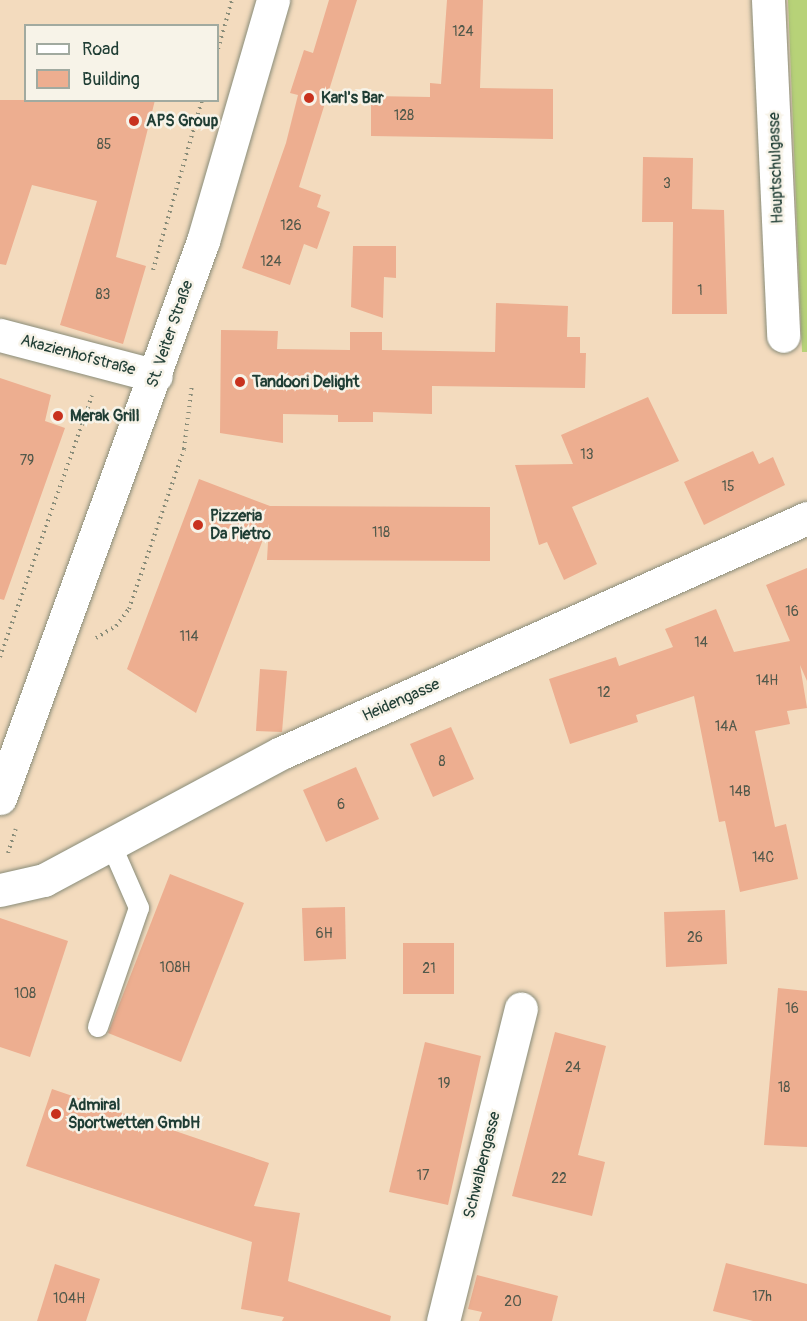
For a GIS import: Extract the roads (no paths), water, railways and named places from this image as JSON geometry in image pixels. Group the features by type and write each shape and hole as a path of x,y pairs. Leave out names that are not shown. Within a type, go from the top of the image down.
{"street":[{"name":"St. Veiter Straße","path":"0,798 156,376 203,241 273,0"},
{"name":"Hauptschulgasse","path":"768,0 783,336"},
{"name":"Akazienhofstraße","path":"0,335 156,376"},
{"name":"Heidengasse","path":"0,890 44,880 231,777 807,518"},
{"name":"Schwalbengasse","path":"443,1321 521,1009"}],"lane":[{"path":"98,1027 139,908 110,843"}],"place":[{"name":"Karl's Bar","path":"309,98"},
{"name":"APS Group","path":"134,121"},
{"name":"Tandoori Delight","path":"240,382"},
{"name":"Merak Grill","path":"58,416"},
{"name":"Pizzeria Da Pietro","path":"198,525"},
{"name":"Admiral Sportwetten GmbH","path":"56,1114"}]}
